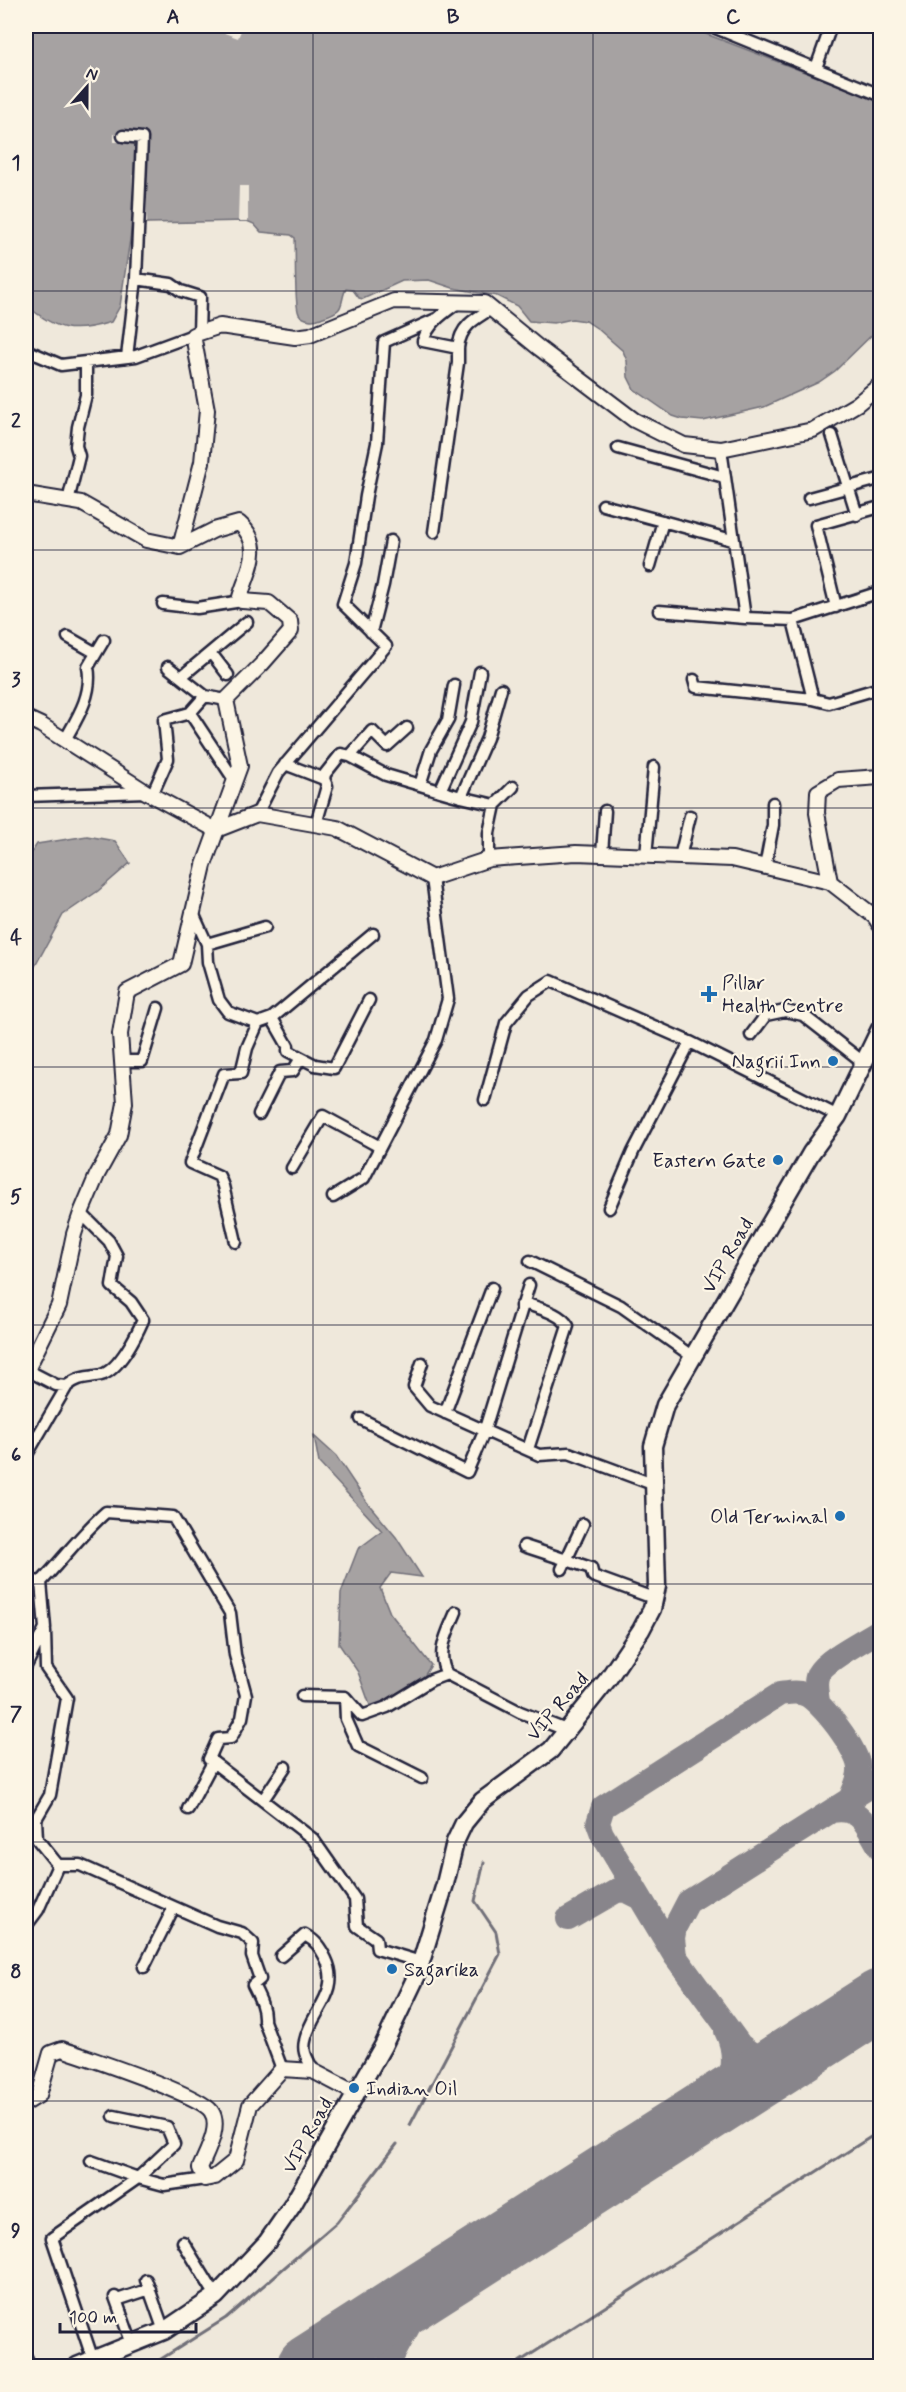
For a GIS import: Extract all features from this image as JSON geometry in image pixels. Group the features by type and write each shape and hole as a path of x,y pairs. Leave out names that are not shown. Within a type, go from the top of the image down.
{"highway":[{"name":"VIP Road","path":"76,2367 164,2331 216,2296 267,2242 292,2206 383,2046 421,1962 445,1884 455,1842 464,1823 482,1801 550,1750 608,1679 641,1630 656,1599 653,1446 664,1405 811,1153 838,1116 880,1029"}],"street":[{"path":"711,26 880,95"},
{"path":"816,68 831,26"},
{"path":"123,136 142,138 136,279 127,357"},
{"path":"136,279 171,284 181,291 200,297 196,334 207,410 202,462 180,547"},
{"path":"26,350 61,365 136,356 220,326 295,337 310,335 394,301 484,303 634,420 684,445 721,449 813,430 857,404 880,385"},
{"path":"458,348 423,341 427,329 436,319 459,302"},
{"path":"434,532 460,336 472,320 491,309"},
{"path":"257,814 278,773 386,646 343,604 356,563 377,443 384,342 436,319"},
{"path":"68,501 79,456 76,447 78,427 86,395 86,362"},
{"path":"832,435 857,514"},
{"path":"618,448 724,477"},
{"path":"721,449 732,540 745,618"},
{"path":"809,498 879,479"},
{"path":"26,494 81,503 146,540 180,547 214,530 239,523 248,531 255,548 240,597 242,601"},
{"path":"603,505 732,540"},
{"path":"836,607 816,525 880,507"},
{"path":"650,566 663,521"},
{"path":"371,632 391,541"},
{"path":"659,611 793,620 880,592"},
{"path":"163,604 197,608 242,601 269,603 291,621 291,631 226,700"},
{"path":"793,620 813,699"},
{"path":"181,677 247,622"},
{"path":"68,637 96,653"},
{"path":"65,740 85,704 90,677 88,667 104,640"},
{"path":"211,653 228,675"},
{"path":"168,667 205,696 226,700"},
{"path":"440,791 471,722 480,672"},
{"path":"694,680 696,687 813,699 829,703 880,688"},
{"path":"420,785 431,750 448,720 454,685"},
{"path":"461,797 487,738 501,689"},
{"path":"149,793 168,759 164,720 190,713 205,696"},
{"path":"67,1386 56,1384 26,1371 59,1305 74,1234 81,1213 97,1175 119,1136 125,1103 120,1034 127,992 181,964 204,865 240,766 226,700"},
{"path":"190,713 235,781"},
{"path":"26,718 149,793 216,830"},
{"path":"350,756 372,731 387,746 406,728"},
{"path":"316,824 327,786 324,779 325,774 341,754 350,756 386,775 495,805"},
{"path":"285,764 324,779"},
{"path":"646,856 654,767"},
{"path":"830,882 817,813 818,792 838,780 880,777"},
{"path":"489,859 489,833 495,805 513,787"},
{"path":"26,796 149,793"},
{"path":"765,867 773,825 773,803"},
{"path":"602,854 604,811"},
{"path":"216,830 257,814 337,828 432,878 489,859 576,853 732,859 830,882 875,917 880,925"},
{"path":"680,857 690,816"},
{"path":"333,1197 364,1178 436,1040 448,999 432,878"},
{"path":"193,913 207,944 208,962 219,1000 228,1012 258,1023 272,1018 373,934"},
{"path":"207,944 265,927"},
{"path":"485,1100 506,1023 530,995 551,981 690,1042 838,1116"},
{"path":"272,1018 288,1046 288,1052 315,1065 334,1068 369,1000"},
{"path":"122,1061 142,1061 158,1008"},
{"path":"751,1035 766,1015 785,1011 803,1015 863,1062"},
{"path":"236,1242 219,1176 190,1163 224,1074 241,1073 258,1023"},
{"path":"609,1208 633,1152 690,1042"},
{"path":"259,1114 280,1072 293,1071 301,1058"},
{"path":"292,1168 323,1116 380,1148"},
{"path":"26,1456 67,1386 74,1380 112,1370 137,1335 142,1320 131,1302 112,1286 117,1256 110,1241 81,1213"},
{"path":"530,1261 621,1306 693,1357"},
{"path":"361,1419 467,1472 484,1432 529,1285"},
{"path":"445,1413 492,1288"},
{"path":"521,1306 527,1304 551,1313 564,1319 568,1326 528,1449"},
{"path":"422,1363 414,1387 430,1406 538,1455 569,1453 655,1485"},
{"path":"282,2070 253,1985 260,1979 252,1956 252,1943 242,1933 217,1926 80,1865 58,1864 37,1839 36,1819 50,1795 67,1698 46,1668 41,1582 87,1529 106,1512 173,1517 230,1613 235,1655 246,1695 242,1718 231,1738 218,1739 209,1759 313,1839 355,1899 357,1926 376,1939 377,1949 421,1962"},
{"path":"564,1565 583,1524"},
{"path":"524,1546 564,1565 591,1568 592,1576 656,1599"},
{"path":"26,1580 41,1582"},
{"path":"456,1612 442,1647 442,1666 447,1674 520,1712 566,1730"},
{"path":"26,1666 45,1628"},
{"path":"302,1696 345,1697 362,1716 387,1707 431,1680 447,1674"},
{"path":"345,1697 346,1719 358,1746 422,1778"},
{"path":"188,1809 213,1762"},
{"path":"263,1800 285,1767"},
{"path":"26,1926 38,1910 58,1864"},
{"path":"144,1967 174,1907"},
{"path":"281,1956 305,1935 317,1942 327,1962 332,1981 304,2042 304,2055 314,2071"},
{"path":"26,2103 39,2095 51,2053 62,2049 144,2078 196,2100 211,2110 215,2120 210,2145 200,2168 205,2179"},
{"path":"91,2161 164,2185 215,2177 236,2160 250,2104 282,2070 314,2071 355,2093"},
{"path":"93,2360 52,2238 138,2178 174,2144 167,2127 114,2116"},
{"path":"183,2242 216,2296"},
{"path":"132,2344 116,2298 148,2285 164,2331"},
{"path":"26,2357 30,2367"}],"shaded area":[{"path":"26,26 689,26 880,101 880,327 835,371 819,382 764,407 703,421 682,419 673,416 634,389 628,377 627,361 623,351 586,321 572,319 554,323 529,321 517,306 497,296 453,288 429,280 402,281 363,299 359,298 353,290 346,289 341,306 336,311 315,320 304,318 299,314 296,301 295,238 291,235 261,232 254,224 247,221 148,223 132,226 120,306 111,322 75,329 56,325 26,305"},
{"path":"87,836 115,841 130,863 98,891 63,915 33,970 26,1018 26,861 37,844"},
{"path":"314,1436 336,1456 366,1501 396,1537 422,1577 391,1573 380,1588 390,1613 431,1665 412,1696 371,1708 358,1672 339,1644 341,1593 358,1549 382,1531 319,1463"}],"pier":[{"path":"205,26 243,26 238,38"},
{"path":"114,134 146,135 147,223 132,226 132,175 137,175 137,142 114,142"},
{"path":"239,186 248,186 248,221 238,221"}],"waterway":[{"path":"410,2125 500,1954 496,1932 475,1901 484,1862"},
{"path":"516,2366 880,2131"},
{"path":"150,2366 226,2318 337,2222 397,2144"}],"taxiway":[{"path":"818,1702 816,1681 822,1668 837,1656 880,1630"},
{"path":"675,1956 602,1834 598,1823 603,1807 780,1694 792,1692 804,1694 819,1705 837,1726 852,1750 859,1772 850,1799"},
{"path":"782,2063 768,2063 758,2059 740,2045 675,1956 673,1938 675,1927 688,1902 880,1780"},
{"path":"832,1811 842,1810 857,1815 867,1825 880,1848"},
{"path":"568,1919 618,1890 640,1898"},
{"path":"721,2102 729,2085 733,2058 726,2031"},
{"path":"387,2366 424,2298 437,2284"}],"runway":[{"path":"308,2366 880,2000"}],"place":[{"name":"Pillar Health Centre","path":"709,994"},
{"name":"Nagrii Inn","path":"833,1061"},
{"name":"Eastern Gate","path":"778,1160"},
{"name":"Old Terminal","path":"840,1516"},
{"name":"Sagarika","path":"392,1969"},
{"name":"Indian Oil","path":"354,2088"}]}
